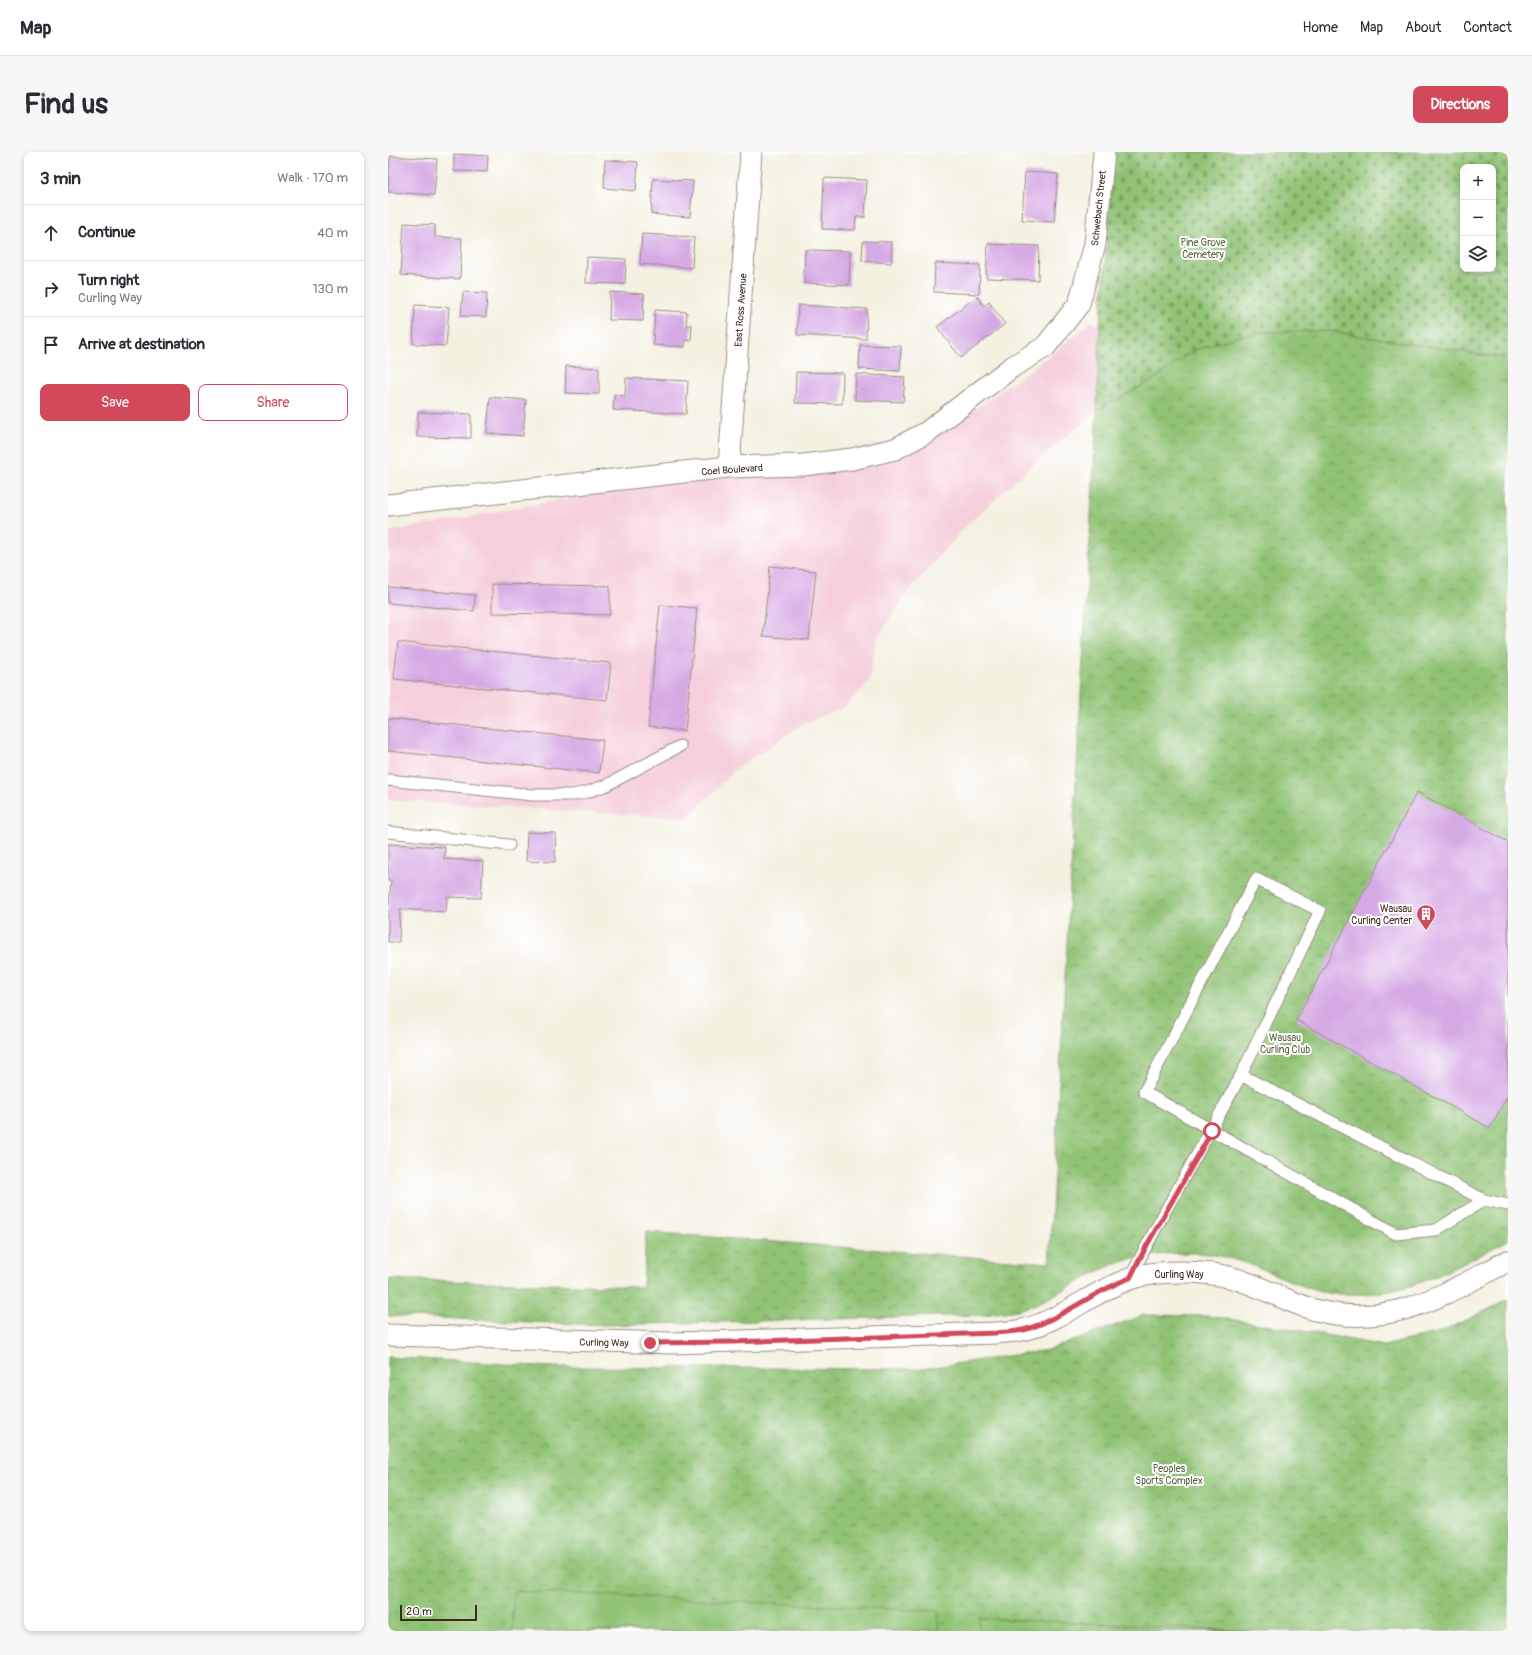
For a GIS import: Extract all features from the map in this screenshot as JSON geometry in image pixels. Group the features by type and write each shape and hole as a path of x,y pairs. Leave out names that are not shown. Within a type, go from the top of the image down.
{"street":[{"name":"East Ross Avenue","path":"730,467 751,152"},
{"name":"Schwebach Street","path":"1045,347 1079,304 1095,244 1104,152"},
{"name":"Coel Boulevard","path":"388,505 730,467 803,465 852,459 895,449 927,432 1012,367 1045,347"},
{"name":"Curling Way","path":"388,1336 673,1343 996,1333 1026,1329 1041,1324 1070,1310 1115,1284 1130,1278 1172,1272 1205,1273 1220,1276 1247,1283 1314,1309 1333,1314 1367,1316 1394,1312 1424,1303 1508,1261"}],"lane":[{"path":"388,780 533,795 572,795 587,792 607,785 680,746"},
{"path":"388,832 509,845"},
{"path":"1130,1278 1147,1245 1212,1131 1241,1075 1320,911 1256,879 1144,1092 1212,1131 1396,1234 1436,1230 1484,1200"},
{"path":"1241,1075 1484,1200 1508,1206"}],"shaded area":[{"path":"1092,321 1100,326 1097,410 1028,469 966,526 908,591 876,640 869,681 844,708 806,722 736,769 687,818 388,800 388,532 628,487 762,473 951,426 1051,355"}],"green space":[{"name":"Pine Grove Cemetery","path":"1114,152 1508,152 1508,359 1329,331 1194,350 1150,382 1097,410 1100,326"},
{"name":"Wausau Curling Club","path":"1329,331 1508,359 1508,1240 1450,1270 1411,1286 1369,1294 1337,1294 1322,1292 1313,1290 1233,1259 1202,1253 1177,1253 1149,1256 1120,1262 1052,1297 1031,1306 1017,1310 983,1315 604,1325 388,1316 388,1279 643,1287 646,1232 1049,1263 1097,410 1150,382 1194,350 1237,337 1266,332"},
{"name":"Peoples Sports Complex","path":"1508,1300 1508,1631 388,1631 388,1357 552,1367 921,1369 1048,1350 1144,1315 1209,1316 1310,1332 1384,1346 1443,1331"},
{"path":"514,1591 939,1611 938,1631 512,1631"},
{"path":"979,1618 1247,1631 979,1631"}],"building":[{"path":"454,154 488,156 487,172 454,171"},
{"path":"390,156 437,159 434,195 388,192"},
{"path":"605,160 638,162 636,191 604,188"},
{"path":"1025,172 1058,174 1054,222 1022,220"},
{"path":"824,178 867,180 865,217 856,217 855,230 822,229"},
{"path":"653,179 693,181 690,217 651,214"},
{"path":"404,223 435,225 435,237 462,238 460,279 401,275"},
{"path":"642,234 694,237 692,268 640,264"},
{"path":"863,241 892,242 891,263 862,261"},
{"path":"988,244 1039,246 1038,280 986,278"},
{"path":"805,250 850,251 849,285 804,283"},
{"path":"587,257 626,259 625,284 586,283"},
{"path":"935,263 980,265 979,294 934,292"},
{"path":"463,292 487,293 486,317 461,316"},
{"path":"610,292 644,294 643,321 609,320"},
{"path":"977,296 984,306 989,302 1005,324 961,358 937,327"},
{"path":"415,305 449,307 446,346 413,344"},
{"path":"798,305 867,309 866,339 797,335"},
{"path":"655,310 687,312 686,325 692,325 691,341 686,340 685,347 653,345"},
{"path":"860,345 901,346 900,371 859,369"},
{"path":"566,366 599,368 599,394 565,393"},
{"path":"796,372 843,373 842,404 795,403"},
{"path":"856,374 905,377 903,402 855,400"},
{"path":"626,378 688,381 686,414 613,410 614,395 625,396"},
{"path":"490,397 526,400 523,436 487,433"},
{"path":"418,412 471,414 471,438 417,437"},
{"path":"770,566 816,571 809,640 763,636"},
{"path":"492,584 610,586 610,615 492,613"},
{"path":"388,587 475,595 474,611 388,603"},
{"path":"660,605 697,608 685,731 648,727"},
{"path":"398,642 611,663 607,700 394,679"},
{"path":"388,718 603,740 599,773 388,751"},
{"name":"Wausau Curling Center","path":"1417,792 1508,842 1508,1095 1490,1128 1296,1020"},
{"path":"527,832 556,833 555,862 526,861"},
{"path":"388,844 445,847 444,859 483,861 481,898 447,897 446,912 400,909 399,942 388,942 388,905 391,881 388,881"}],"place":[{"name":"Wausau Curling Center","path":"1426,931"}],"route":[{"path":"650,1343 731,1342 996,1333 1013,1332 1041,1324 1070,1310 1115,1284 1130,1278 1147,1245 1212,1131"}]}
